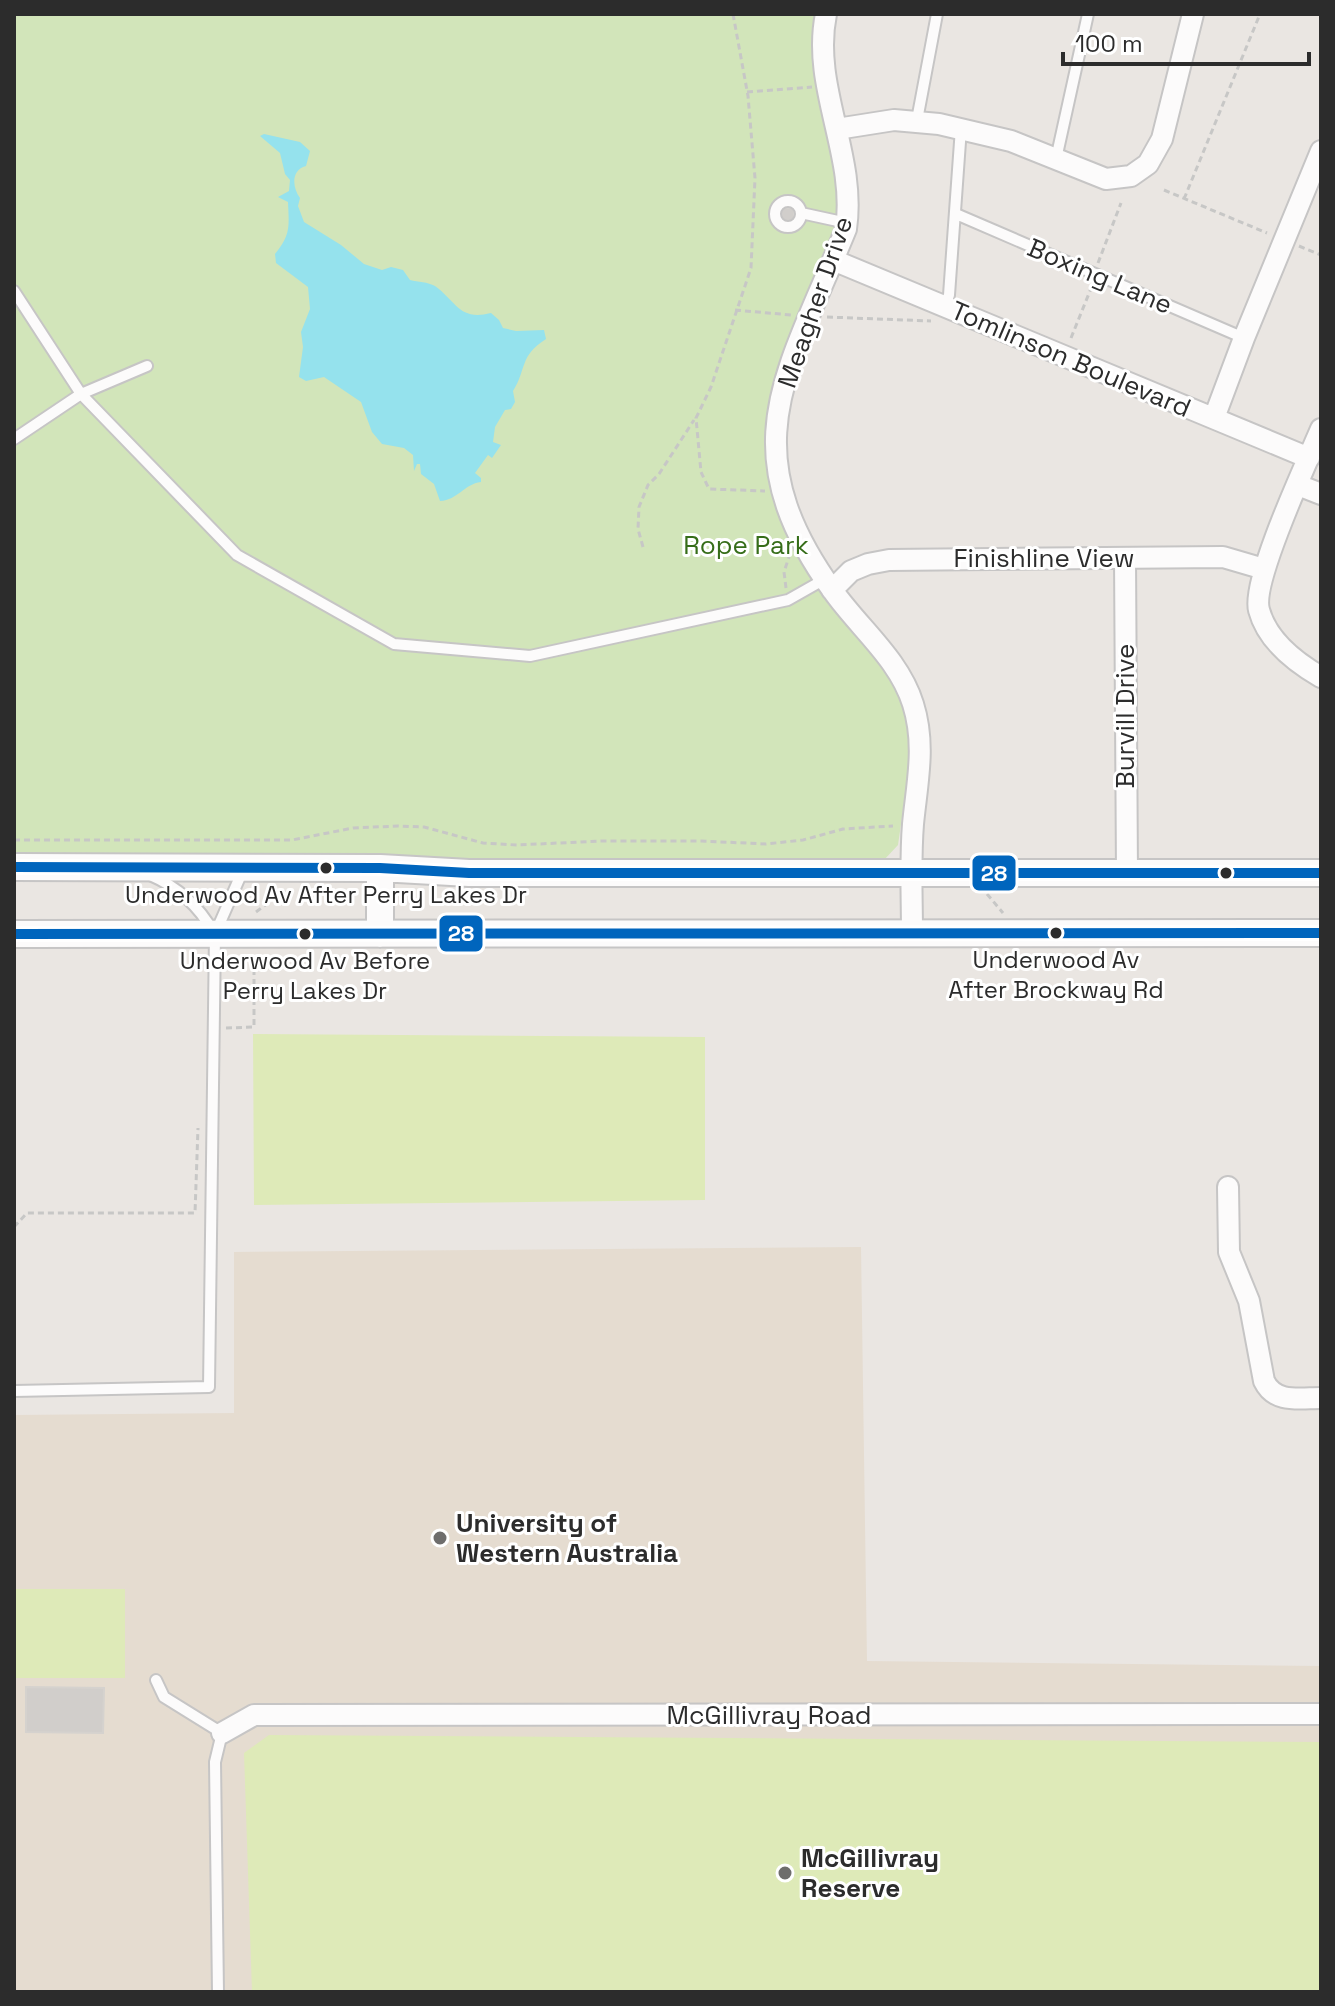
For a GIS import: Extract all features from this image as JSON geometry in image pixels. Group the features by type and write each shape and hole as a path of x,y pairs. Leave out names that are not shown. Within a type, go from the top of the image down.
{"main road":[{"path":"14,867 245,866 469,873 1321,873"},
{"path":"380,868 380,934"},
{"path":"14,934 1321,933"}],"street":[{"name":"Meagher Drive","path":"826,14 823,49 827,86 848,180 847,223 787,371 774,445 782,492 800,536 829,584 903,679 919,724 921,751 913,827 912,934"},
{"path":"837,129 874,122 917,120 1011,141 1106,179 1131,176 1148,164 1162,139 1193,14"},
{"path":"1214,418 1321,151"},
{"name":"Tomlinson Boulevard","path":"833,260 940,314 1214,418 1309,458"},
{"path":"1321,429 1264,569 1257,600 1271,635 1293,658 1321,677"},
{"path":"1298,485 1321,494"},
{"name":"Finishline View","path":"829,584 868,564 889,560 1223,557 1264,569"},
{"name":"Burvill Drive","path":"1125,558 1127,874"},
{"path":"1228,1187 1229,1252 1249,1301 1264,1381 1275,1395 1284,1398 1321,1398"},
{"name":"McGillivray Road","path":"222,1733 254,1715 1321,1714"}],"lane":[{"path":"917,120 937,14"},
{"path":"1056,159 1088,14"},
{"path":"940,314 949,295 961,128"},
{"path":"801,213 847,223"},
{"name":"Boxing Lane","path":"956,214 1244,338"},
{"path":"14,291 81,394 237,555 394,644 530,656 788,600 829,584"},
{"path":"14,439 81,394 147,366"},
{"path":"14,1391 209,1387 215,934 245,866"},
{"path":"132,867 166,882 188,897 215,934"},
{"path":"156,1680 164,1697 222,1733 215,1762 218,1992"}],"path":[{"path":"643,547 638,529 639,507 648,485 659,474 696,418 711,387 751,268 755,178 747,92 733,14"},
{"path":"1184,199 1260,14"},
{"path":"747,92 827,86"},
{"path":"1164,190 1277,237"},
{"path":"1292,243 1321,255"},
{"path":"735,310 808,316 940,314"},
{"path":"696,418 701,472 709,489 782,492"},
{"path":"788,600 784,572 793,543 800,536"},
{"path":"14,840 292,840 353,828 398,826 424,827 483,843 517,845 601,841 766,844 803,840 843,829 913,827"},
{"path":"969,873 1020,933"},
{"path":"255,913 288,886"},
{"path":"215,1029 254,1027 253,951"},
{"path":"14,1227 27,1213 195,1213 198,1121"}],"shaded area":[{"name":"University of Western Australia","path":"861,1247 867,1661 1321,1666 1321,1992 14,1992 14,1415 234,1413 234,1252"}],"green space":[{"name":"Rope Park","path":"14,14 818,14 838,170 839,220 803,306 768,420 769,470 790,539 828,604 884,666 901,696 910,730 909,768 898,845 884,860 441,860 276,854 14,857"},
{"path":"253,1034 705,1037 705,1200 254,1205"},
{"path":"14,1589 125,1589 125,1678 14,1678"},
{"name":"McGillivray Reserve","path":"269,1735 1321,1742 1321,1992 252,1992 244,1753"}],"water":[{"path":"264,134 300,142 310,151 306,166 298,171 294,179 304,222 364,264 382,270 391,267 403,270 410,280 435,286 465,312 480,315 491,313 503,328 544,330 546,339 527,357 513,391 515,402 511,409 505,410 495,427 493,442 501,445 492,458 488,455 475,473 481,482 440,501 434,484 421,474 420,464 414,471 413,455 404,448 382,444 372,432 361,402 324,377 306,381 299,377 303,347 301,332 310,309 308,287 276,263 275,254 284,241 289,224 288,202 278,197 289,191 290,180 285,174 280,153 260,136"}],"building":[{"path":"780,208 794,208 794,221 780,221"},
{"path":"26,1687 104,1688 103,1733 26,1732"}],"transit line":[{"name":"28","path":"14,867 380,868 469,873 1321,873"},
{"name":"28","path":"14,934 1321,933"}],"place":[{"name":"Underwood Av After Perry Lakes Dr","path":"326,868"},
{"name":"Underwood Av After Brockway Rd","path":"1056,933"},
{"name":"Underwood Av Before Perry Lakes Dr","path":"305,934"},
{"name":"University of Western Australia","path":"440,1538"},
{"name":"McGillivray Reserve","path":"785,1873"}]}
